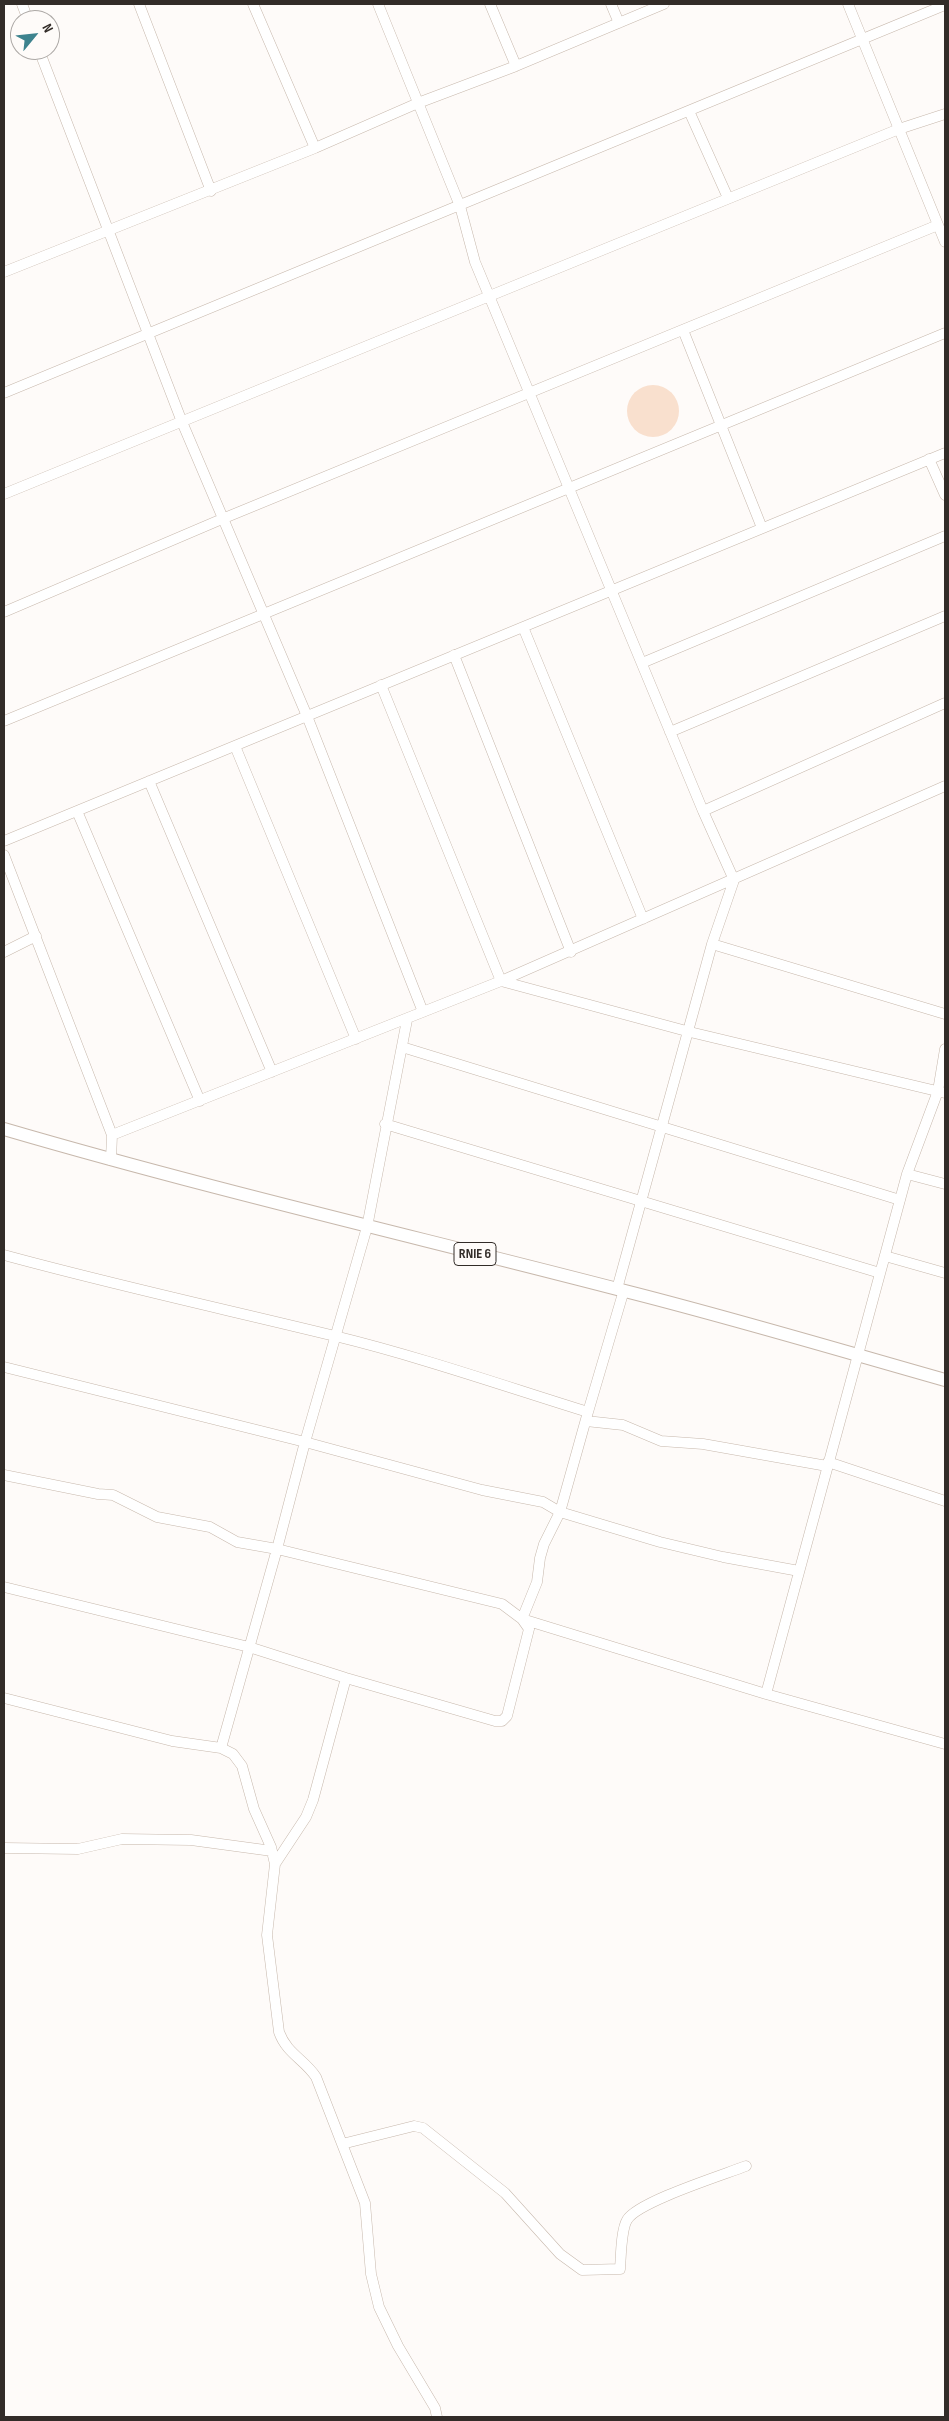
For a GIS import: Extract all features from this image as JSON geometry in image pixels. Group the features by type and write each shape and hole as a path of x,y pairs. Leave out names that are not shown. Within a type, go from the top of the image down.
{"main road":[{"name":"RNIE 6","path":"4,1129 111,1160 367,1227 621,1290 945,1380"}],"street":[{"path":"139,4 211,191"},
{"path":"254,4 315,148"},
{"path":"378,4 460,206 475,262 489,297 703,811 734,880 712,944 690,1032 641,1201 621,1290 566,1494 560,1512 544,1544 537,1582 522,1619"},
{"path":"490,4 516,66"},
{"path":"611,4 619,23"},
{"path":"4,272 211,191 418,103 516,66 664,4"},
{"path":"848,4 945,242"},
{"path":"4,392 945,5"},
{"path":"43,60 182,422 307,716 423,1012"},
{"path":"689,111 728,198"},
{"path":"4,494 728,198 899,129 945,114"},
{"path":"4,612 222,519 938,226"},
{"path":"683,330 762,528"},
{"path":"4,721 945,333"},
{"path":"4,841 945,453"},
{"path":"929,459 945,495"},
{"path":"642,663 945,536"},
{"path":"670,732 945,616"},
{"path":"524,627 643,920"},
{"path":"454,655 571,952"},
{"path":"381,686 501,981"},
{"path":"703,811 945,703"},
{"path":"235,746 356,1039"},
{"path":"149,781 272,1072"},
{"path":"112,1135 407,1020 571,952 945,786"},
{"path":"77,811 200,1101"},
{"path":"4,855 112,1135 111,1160"},
{"path":"4,952 36,936"},
{"path":"712,944 945,1014"},
{"path":"501,981 690,1032 941,1092"},
{"path":"220,1748 367,1227 385,1124 407,1020"},
{"path":"402,1047 900,1200"},
{"path":"766,1694 900,1200 908,1174 941,1092 945,1049"},
{"path":"385,1124 880,1273"},
{"path":"908,1174 945,1184"},
{"path":"4,1255 112,1284 336,1336 486,1379 587,1417 623,1425 660,1441 702,1444 828,1464 945,1501"},
{"path":"884,1256 945,1274"},
{"path":"4,1367 305,1442 464,1485 544,1502 560,1512 660,1542 723,1557 799,1571"},
{"path":"4,1475 98,1494 113,1495 158,1517 210,1527 238,1542 250,1546 277,1548 502,1604 522,1619 529,1629 507,1716 502,1721 495,1721 346,1678 249,1647 4,1587"},
{"path":"544,1502 566,1494"},
{"path":"522,1619 766,1694 945,1744"},
{"path":"275,1864 306,1817 346,1678"},
{"path":"4,1698 172,1741 220,1748 233,1754 242,1766 254,1809 272,1851 275,1864 267,1935 279,2032 284,2045 308,2064 316,2078 365,2203 371,2274 379,2307 398,2346 435,2408 437,2417"},
{"path":"4,1848 78,1849 122,1839 181,1840 272,1851"},
{"path":"342,2144 414,2126 423,2128 505,2192 560,2254 582,2270 597,2271 620,2269 626,2221 632,2213 650,2203 746,2166"}],"shaded area":[{"path":"653,385 667,389 675,397 679,411 675,425 667,433 653,437 639,433 631,425 627,411 631,397 639,389"}]}
